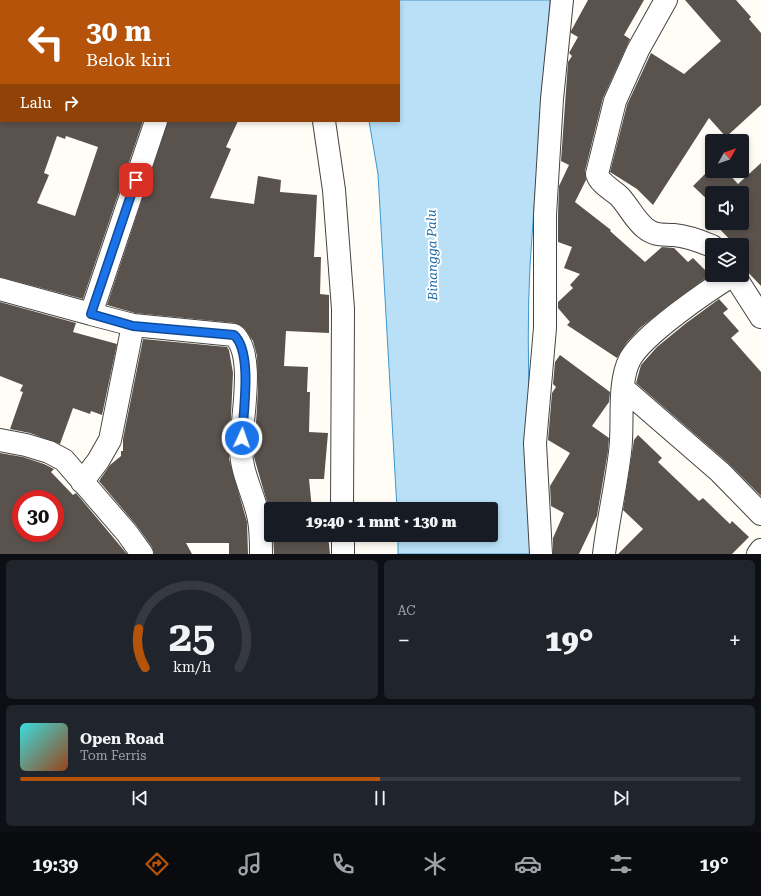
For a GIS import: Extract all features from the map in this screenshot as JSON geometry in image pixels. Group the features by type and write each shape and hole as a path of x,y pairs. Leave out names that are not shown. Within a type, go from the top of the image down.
{"street":[{"path":"541,554 535,443 545,328 545,215 552,99 562,0"},
{"path":"666,0 638,50 615,101 597,174 600,179 620,197 640,223 650,231 658,235 674,235 705,244"},
{"path":"91,314 156,122"},
{"path":"324,122 334,190 343,309 342,502"},
{"path":"604,554 620,451 623,388 630,359 646,339 705,293 723,282"},
{"path":"738,282 761,317"},
{"path":"0,289 133,326 234,335 239,340 244,356 245,369 241,450 244,473 259,519 262,554"},
{"path":"82,482 98,461 110,440 133,326"},
{"path":"623,388 720,472 761,514"},
{"path":"0,440 26,445 49,452 64,460 127,533 142,554"},
{"path":"343,542 343,554"},
{"path":"758,554 761,550"}],"water":[{"name":"Binangga Palu","path":"400,0 550,0 532,233 528,338 536,554 398,554 398,542 498,542 498,502 397,502 378,174 369,122 400,122"}],"building":[{"path":"588,0 644,0 624,35 630,39 603,98 585,171 586,180 575,202 611,230 610,231 645,262 662,247 674,248 688,262 693,258 705,270 705,279 640,328 627,342 617,358 567,325 570,322 558,308 558,302 573,288 570,285 580,274 564,268 572,247 558,242 559,186 569,165 561,161 568,62 572,56 569,53 578,37 571,33"},
{"path":"685,0 736,0 751,17 749,19 761,33 761,105 729,134 723,134 709,118 653,205 637,189 610,172 627,105 651,53 684,74 721,41"},
{"path":"0,122 143,122 83,299 0,277","holes":["57,136 65,139 66,136 98,147 75,216 37,203 49,175 44,173"]},
{"path":"168,122 238,122 226,147 231,149 210,198 254,204 258,176 281,180 280,192 317,195 314,257 321,257 320,294 329,295 329,333 286,331 284,366 308,367 307,392 310,392 309,432 328,433 324,479 309,479 311,502 267,502 254,457 258,389 257,356 253,341 244,328 235,323 135,313 107,305"},
{"path":"761,163 761,286 749,273 749,238 728,238 721,230 749,230 749,186 705,186 705,197 693,186 705,174 705,178 732,178 738,184 745,178 749,178 749,174"},
{"path":"719,299 728,309 723,313 739,331 731,338 761,372 761,496 728,463 636,383 641,365 657,347"},
{"path":"0,302 76,323 73,332 117,344 102,415 91,411 90,414 73,408 60,444 30,433 10,429 23,392 20,391 23,385 0,376"},
{"path":"143,339 227,347 229,350 233,373 229,459 247,522 248,554 229,554 229,543 186,543 192,554 154,554 152,547 137,526 99,481 110,465 121,456 121,451 123,451 123,439"},
{"path":"560,355 610,392 609,402 592,426 609,438 608,451 597,516 579,554 553,554 553,538 564,513 551,506 550,486 570,453 548,440 552,393 556,387 553,384 555,362"},
{"path":"638,435 662,458 658,462 699,501 703,498 730,524 732,521 749,537 732,554 618,554 643,529 623,510 634,440"},
{"path":"0,453 23,457 54,469 51,472 73,495 76,493 127,554 0,554"},
{"path":"273,542 329,542 330,554 274,554"}],"route":[{"path":"136,180 91,314 133,326 234,335 239,340 244,356 245,369 242,438"}]}
